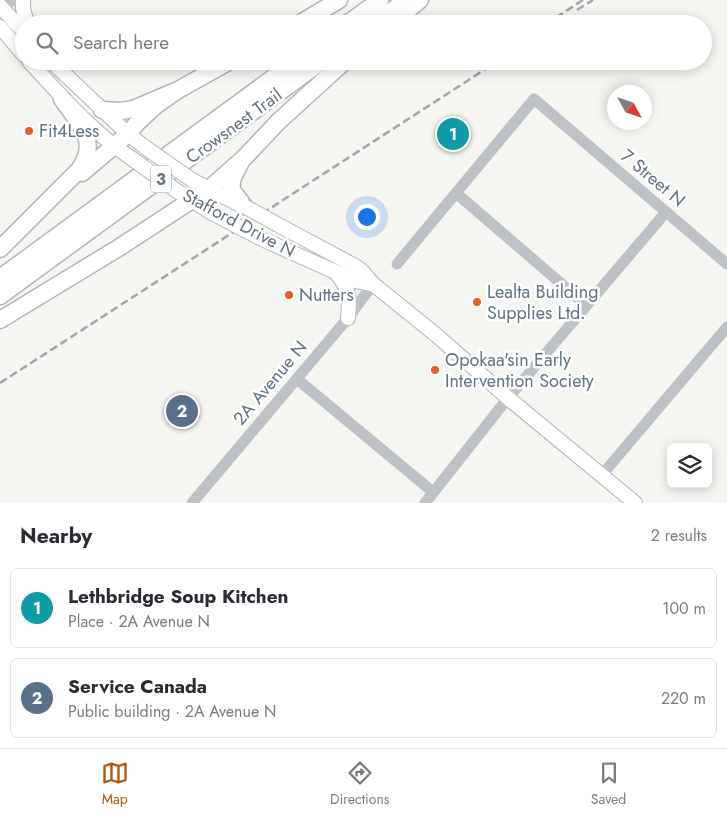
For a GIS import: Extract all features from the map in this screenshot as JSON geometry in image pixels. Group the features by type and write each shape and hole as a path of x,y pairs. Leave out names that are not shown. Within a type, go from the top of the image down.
{"highway":[{"path":"314,15 339,0"},
{"path":"359,15 380,0"},
{"path":"386,15 406,0"},
{"path":"402,15 420,0"},
{"path":"57,193 128,134 155,106 178,90 214,70"},
{"name":"Crowsnest Trail","path":"0,278 284,70"},
{"name":"Crowsnest Trail","path":"0,296 310,70"},
{"path":"0,320 210,188 335,70"},
{"path":"102,110 121,111 133,109 178,90"},
{"path":"0,249 57,193 85,162 89,151 88,143 83,130 62,99"},
{"path":"237,201 231,189 233,177 244,158"}],"main road":[{"path":"24,0 26,15"},
{"path":"0,4 15,22"},
{"path":"0,27 15,45"},
{"path":"0,46 15,52"},
{"name":"Stafford Drive N","path":"37,70 62,99 91,127 114,146 177,191 212,213 264,240 356,281 373,284"},
{"name":"Stafford Drive N","path":"60,70 128,134 192,180 237,201 362,271 373,284 635,503"},
{"path":"334,271 344,282 347,289 349,301 348,318"},
{"name":"Stafford Drive N","path":"601,476 624,503"}],"street":[{"path":"0,4 9,3 12,0"},
{"name":"7 Street N","path":"456,193 534,100 727,264"},
{"path":"397,264 456,193 586,305"},
{"path":"425,503 508,398 666,212"},
{"name":"2A Avenue N","path":"192,503 348,318 373,284"},
{"path":"601,476 727,327"},
{"path":"297,379 433,492"}],"railway":[{"path":"560,15 583,0"},
{"path":"577,10 593,0"},
{"path":"0,383 484,70"}],"place":[{"name":"Fit4Less","path":"29,131"},
{"name":"Lethbridge Soup Kitchen","path":"453,134"},
{"name":"Nutters","path":"289,295"},
{"name":"Lealta Building Supplies Ltd.","path":"477,302"},
{"name":"Opokaa'sin Early Intervention Society","path":"435,370"},
{"name":"Service Canada","path":"182,411"}]}
